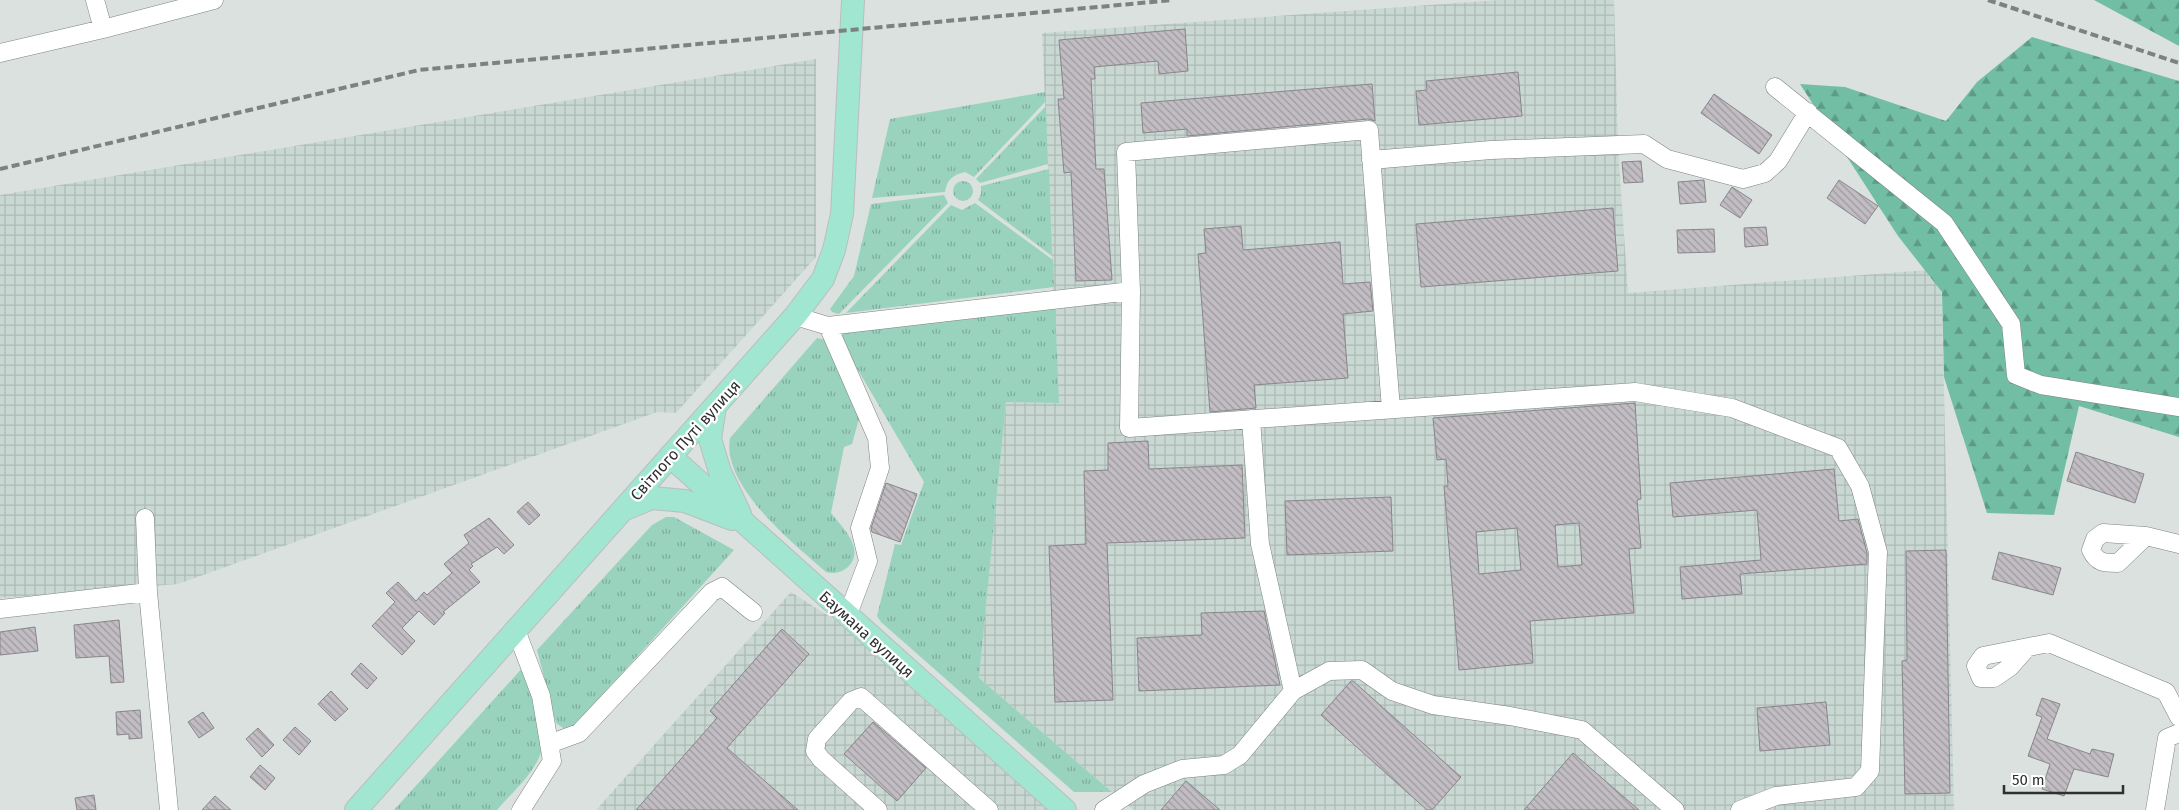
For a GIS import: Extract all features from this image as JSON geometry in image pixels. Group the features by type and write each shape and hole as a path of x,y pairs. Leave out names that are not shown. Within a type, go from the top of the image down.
{"main road":[{"name":"Світлого Путі вулиця","path":"356,810 795,316 823,278 834,250 842,214 853,0"},
{"path":"715,406 710,439 720,472 745,524"},
{"name":"Баумана вулиця","path":"670,456 1062,809"},
{"path":"622,510 652,498 685,501 745,524"}],"street":[{"path":"95,0 104,29"},
{"path":"0,53 104,29 214,0"},
{"path":"1775,88 1808,112 1944,223 2011,324 2016,375 2041,385 2179,407"},
{"path":"1371,160 1491,150 1644,144 1667,159 1743,179 1765,173 1778,161 1808,112"},
{"path":"1391,410 1369,130 1126,152 1131,291 1129,428 1251,420 1391,410 1635,392 1732,408 1838,448 1860,486 1878,552 1870,771 1856,787 1786,802 1776,796 1740,810"},
{"path":"795,316 828,326 1131,291"},
{"path":"828,326 877,438 880,468 860,528 868,562 847,616"},
{"path":"1251,420 1260,544 1292,691"},
{"path":"145,518 148,592 169,810"},
{"path":"2146,536 2179,544"},
{"path":"549,744 579,733 712,592 722,587 753,612"},
{"path":"0,609 148,592"},
{"path":"516,630 541,696 552,762 521,810"},
{"path":"2026,648 2049,643 2166,692 2179,717"},
{"path":"1104,810 1144,784 1182,769 1224,765 1240,755 1292,691 1330,671 1362,670 1392,691 1433,704 1582,730 1675,810"},
{"path":"878,810 821,759 815,751 817,739 851,701 861,697 988,810"},
{"path":"2154,810 2167,738 2179,732"}],"shaded area":[{"path":"1499,0 1614,0 1618,146 1628,293 1941,269 1954,810 1133,810 979,678 1006,402 1058,403 1042,33"},
{"path":"816,59 816,257 676,413 657,412 178,584 0,598 0,195"},
{"path":"791,592 841,624 1051,810 596,810"}],"green space":[{"path":"2094,0 2179,0 2179,46"},
{"path":"2032,37 2179,81 2179,437 2079,406 2054,515 1987,513 1944,377 1942,292 1898,236 1800,84 1845,87 1946,121 1977,82"},
{"path":"1045,92 1045,102 974,177 965,172 951,178 945,192 872,198 890,119"},
{"path":"1046,106 1048,164 980,183 976,179"},
{"path":"1049,169 1052,256 978,200 981,194 981,186"},
{"path":"959,181 967,181 973,187 973,195 967,201 959,201 953,195 953,187"},
{"path":"944,195 948,203 839,314 832,312 830,309 854,276 871,204"},
{"path":"975,203 1053,260 1054,287 846,313 951,205 962,210"},
{"path":"1055,305 1059,403 1006,402 979,678 1112,792 1074,792 881,622 877,616 895,544 901,545 924,482 835,331"},
{"path":"817,338 826,340 831,348 859,419 852,444 844,447 831,513 850,538 854,553 853,560 843,571 835,573 826,572 779,530 748,494 737,475 730,456 730,438"},
{"path":"666,517 674,517 734,550 573,727 566,730 556,723 537,650 652,525"},
{"path":"525,665 543,745 531,772 518,788 497,810 394,810"}],"building":[{"path":"1185,29 1188,71 1159,74 1158,61 1094,67 1095,79 1091,79 1096,169 1104,169 1112,280 1076,281 1071,172 1064,173 1058,99 1064,99 1059,40"},
{"path":"1518,72 1522,116 1419,125 1416,91 1427,90 1426,81"},
{"path":"1372,84 1375,121 1368,119 1187,136 1187,129 1143,133 1141,103"},
{"path":"1714,94 1772,135 1759,154 1701,113"},
{"path":"1641,161 1643,182 1624,183 1622,162"},
{"path":"1704,180 1706,202 1680,204 1678,182"},
{"path":"1839,180 1878,206 1865,224 1827,198"},
{"path":"1732,187 1752,200 1740,218 1720,205"},
{"path":"1613,208 1618,271 1421,287 1416,224"},
{"path":"1241,226 1243,250 1340,242 1343,284 1370,282 1373,311 1343,314 1348,378 1254,385 1256,408 1210,412 1198,254 1206,253 1204,229"},
{"path":"1766,227 1768,245 1745,247 1744,228"},
{"path":"1714,229 1715,252 1678,253 1677,230"},
{"path":"1635,403 1641,499 1637,500 1641,548 1629,549 1634,613 1530,621 1533,663 1459,670 1444,486 1448,486 1446,459 1437,460 1433,418","holes":["1579,523 1582,565 1558,567 1555,525","1517,528 1521,570 1479,574 1476,532"]},
{"path":"1148,441 1149,469 1242,465 1245,538 1107,543 1113,700 1055,702 1049,546 1086,544 1084,471 1108,470 1108,443"},
{"path":"2076,452 2144,474 2135,503 2067,481"},
{"path":"1834,469 1839,521 1858,519 1867,553 1867,564 1740,574 1742,594 1682,599 1680,567 1761,560 1757,510 1673,517 1670,483"},
{"path":"886,483 917,494 900,542 872,532 871,528"},
{"path":"1391,497 1393,551 1287,555 1285,501"},
{"path":"528,502 540,515 529,525 517,512"},
{"path":"489,518 514,545 504,554 497,547 471,564 473,566 469,570 480,582 443,612 445,613 434,625 419,611 402,628 415,641 402,655 372,626 395,602 386,593 398,582 416,601 424,592 427,595 452,573 444,564 469,543 464,535"},
{"path":"1946,550 1950,793 1905,794 1902,661 1907,660 1906,551"},
{"path":"1999,552 2061,568 2053,595 1992,579"},
{"path":"1264,611 1280,685 1139,691 1137,638 1202,635 1201,613"},
{"path":"119,620 124,682 111,683 109,656 76,658 74,625"},
{"path":"35,627 38,651 0,655 0,632"},
{"path":"782,629 809,654 727,748 798,810 636,810 717,718 710,711"},
{"path":"361,663 377,678 367,689 351,674"},
{"path":"1351,681 1461,777 1432,810 1427,810 1321,715"},
{"path":"331,691 348,709 335,721 318,704"},
{"path":"2042,698 2060,704 2047,739 2090,754 2092,749 2114,754 2108,777 2074,769 2064,796 2042,789 2050,764 2028,756 2042,717 2036,715"},
{"path":"1826,702 1830,745 1760,751 1757,708"},
{"path":"140,710 142,738 129,739 129,734 117,735 116,712"},
{"path":"203,712 214,728 199,738 188,722"},
{"path":"873,722 926,768 897,801 844,754"},
{"path":"295,727 311,741 299,755 283,740"},
{"path":"258,728 274,745 262,757 246,739"},
{"path":"1573,753 1639,810 1524,810"},
{"path":"260,765 275,778 265,790 250,777"},
{"path":"1186,781 1220,810 1161,810"},
{"path":"94,795 96,810 77,810 75,798"},
{"path":"215,796 231,810 202,810"}],"railway":[{"path":"0,169 419,70 1173,0"},
{"path":"1988,0 2179,63"}]}
